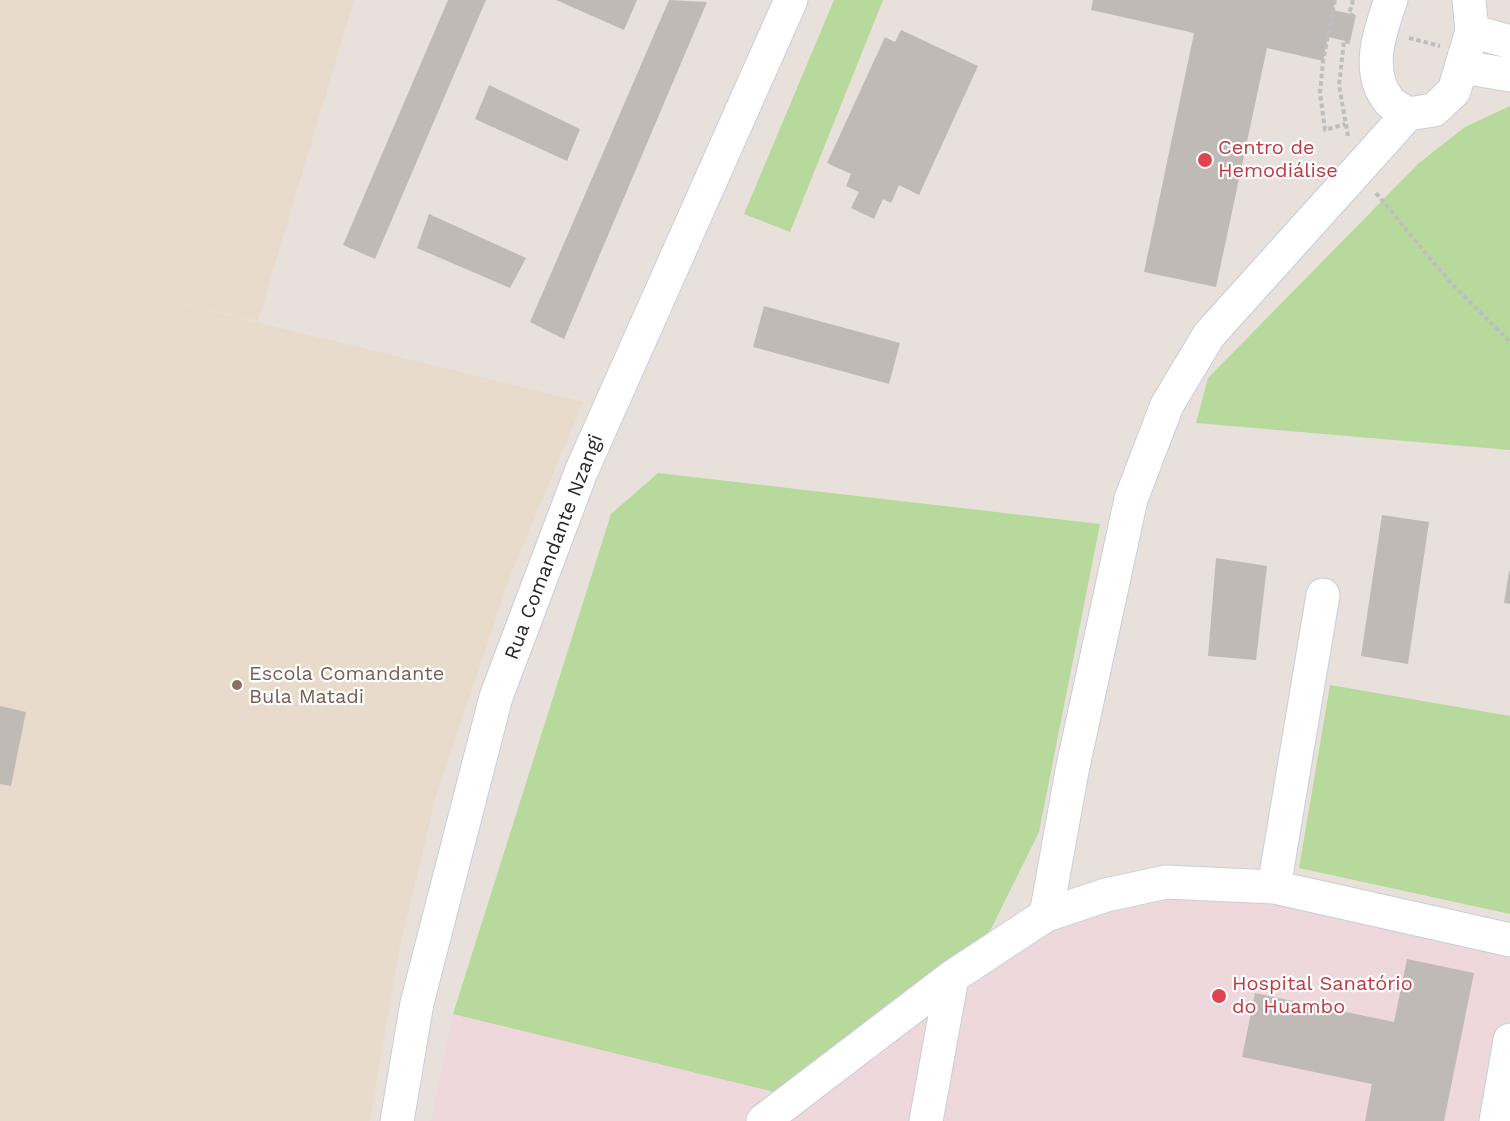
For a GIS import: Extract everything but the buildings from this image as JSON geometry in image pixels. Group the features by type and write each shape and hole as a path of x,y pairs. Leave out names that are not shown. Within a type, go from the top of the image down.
{"street":[{"name":"Rua Comandante Nzangi","path":"398,1121 417,1003 496,697 581,472 791,0"},
{"path":"1391,0 1380,30 1377,47 1378,80 1389,102 1408,114"},
{"path":"1046,915 1072,771 1131,499 1167,405 1209,335 1408,114 1434,110 1454,91 1484,47"},
{"path":"1274,887 1323,595"},
{"path":"763,1121 952,977 1046,915 1106,895 1166,882 1274,887 1510,939"},
{"path":"926,1121 952,977"},
{"path":"1496,1121 1510,1040"}],"path":[{"path":"1335,0 1323,61 1320,93 1325,130 1345,124"},
{"path":"1380,30 1484,47"},
{"path":"1358,171 1449,281 1510,342"}],"shaded area":[{"name":"Escola Comandante Bula Matadi","path":"0,0 354,0 258,321 138,293 583,402 511,574 436,796 399,951 370,1121 0,1121"},
{"name":"Hospital Sanatório do Huambo","path":"1166,882 1510,940 1510,1121 431,1121 453,1014 795,1097 1046,915"}],"green space":[{"path":"834,0 883,0 790,232 744,214"},
{"path":"1510,106 1510,450 1196,423 1208,378 1419,163 1465,127"},
{"path":"658,473 1100,524 1039,832 991,929 952,977 795,1097 453,1014 611,514"},
{"path":"1330,685 1510,716 1510,914 1299,868"}],"place":[{"name":"Centro de Hemodiálise","path":"1205,160"},
{"name":"Escola Comandante Bula Matadi","path":"237,685"},
{"name":"Hospital Sanatório do Huambo","path":"1219,996"}]}
